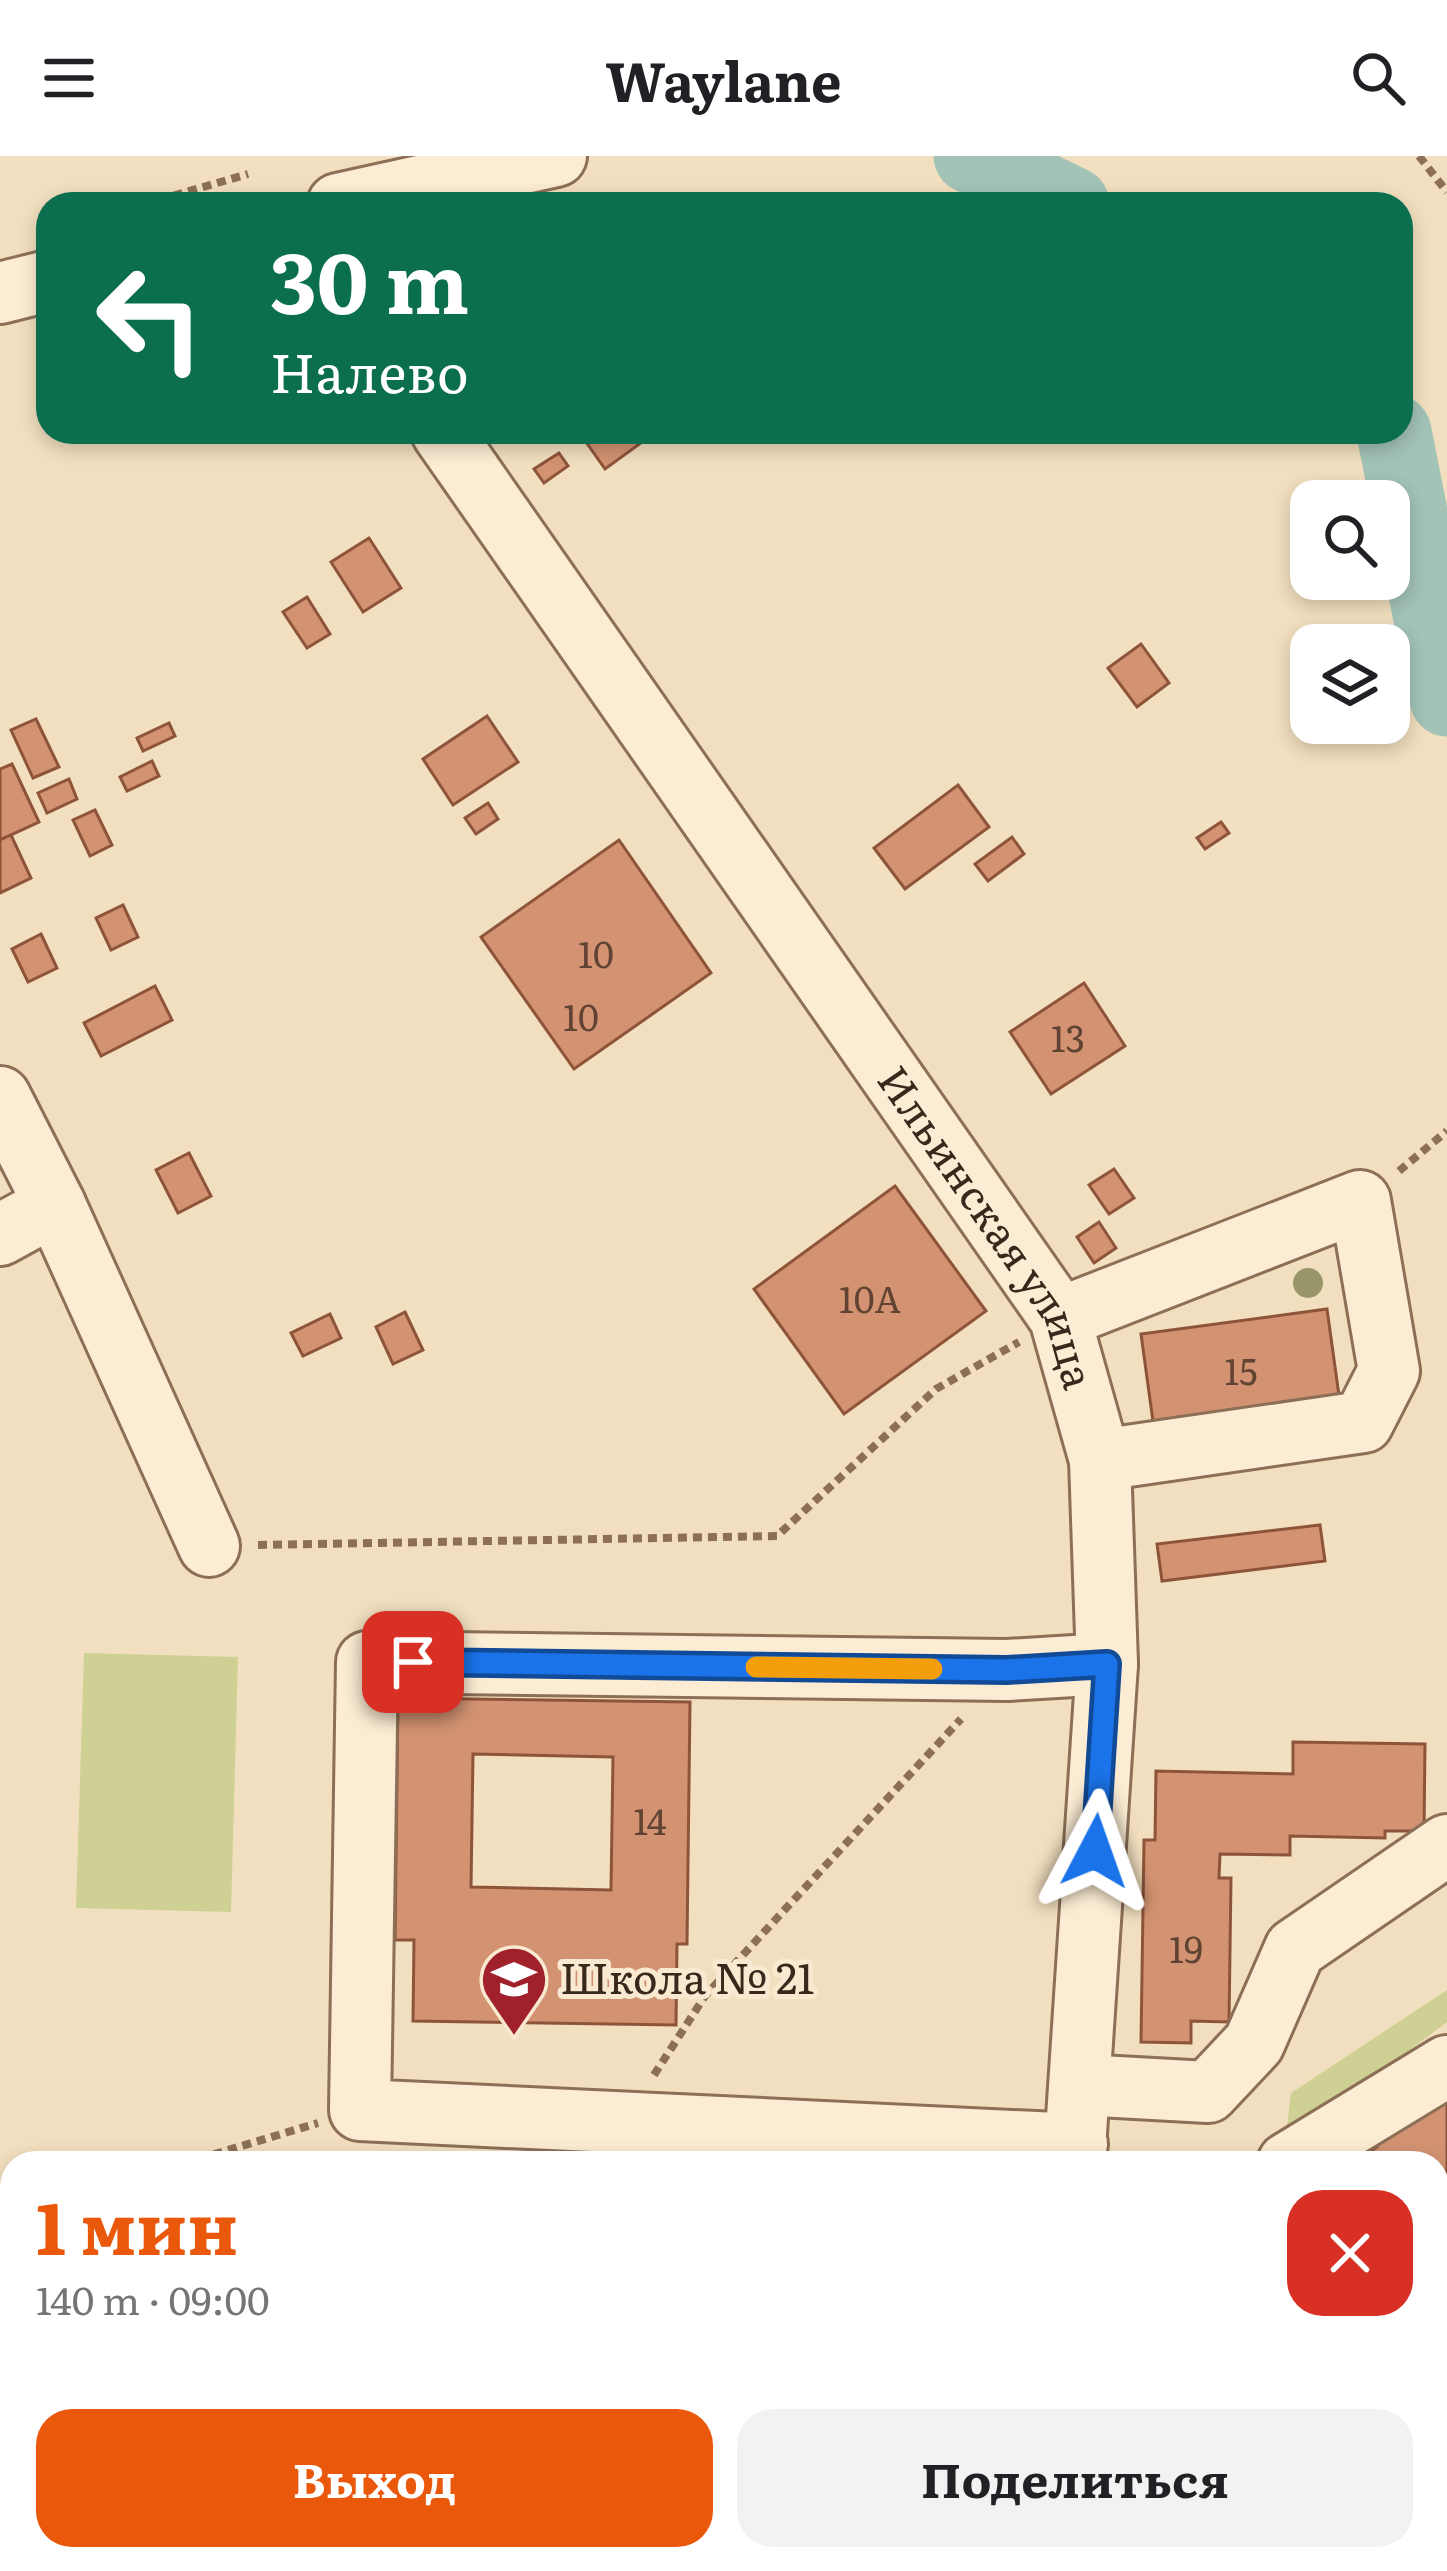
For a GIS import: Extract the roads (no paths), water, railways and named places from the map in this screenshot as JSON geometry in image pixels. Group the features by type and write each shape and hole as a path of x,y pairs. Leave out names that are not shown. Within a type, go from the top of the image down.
{"street":[{"path":"392,192 556,156"},
{"path":"0,293 36,284"},
{"name":"Ильинская улица","path":"450,444 1060,1318 1100,1460 1107,1664 1075,2151"},
{"path":"0,1097 55,1205 209,1546"},
{"path":"1060,1318 1360,1201 1389,1371 1363,1422 1100,1460"},
{"path":"0,1234 55,1205"},
{"path":"1034,2151 625,2121 360,2110 368,1662 1007,1670 1107,1664"},
{"path":"1081,2085 1208,2092 1254,2043 1295,1949 1447,1845"},
{"path":"1308,2151 1447,2066"}],"waterway":[{"path":"971,156 1047,192"},
{"path":"1396,444 1447,699"}],"place":[{"name":"Школа № 21","path":"514,2038"}]}
